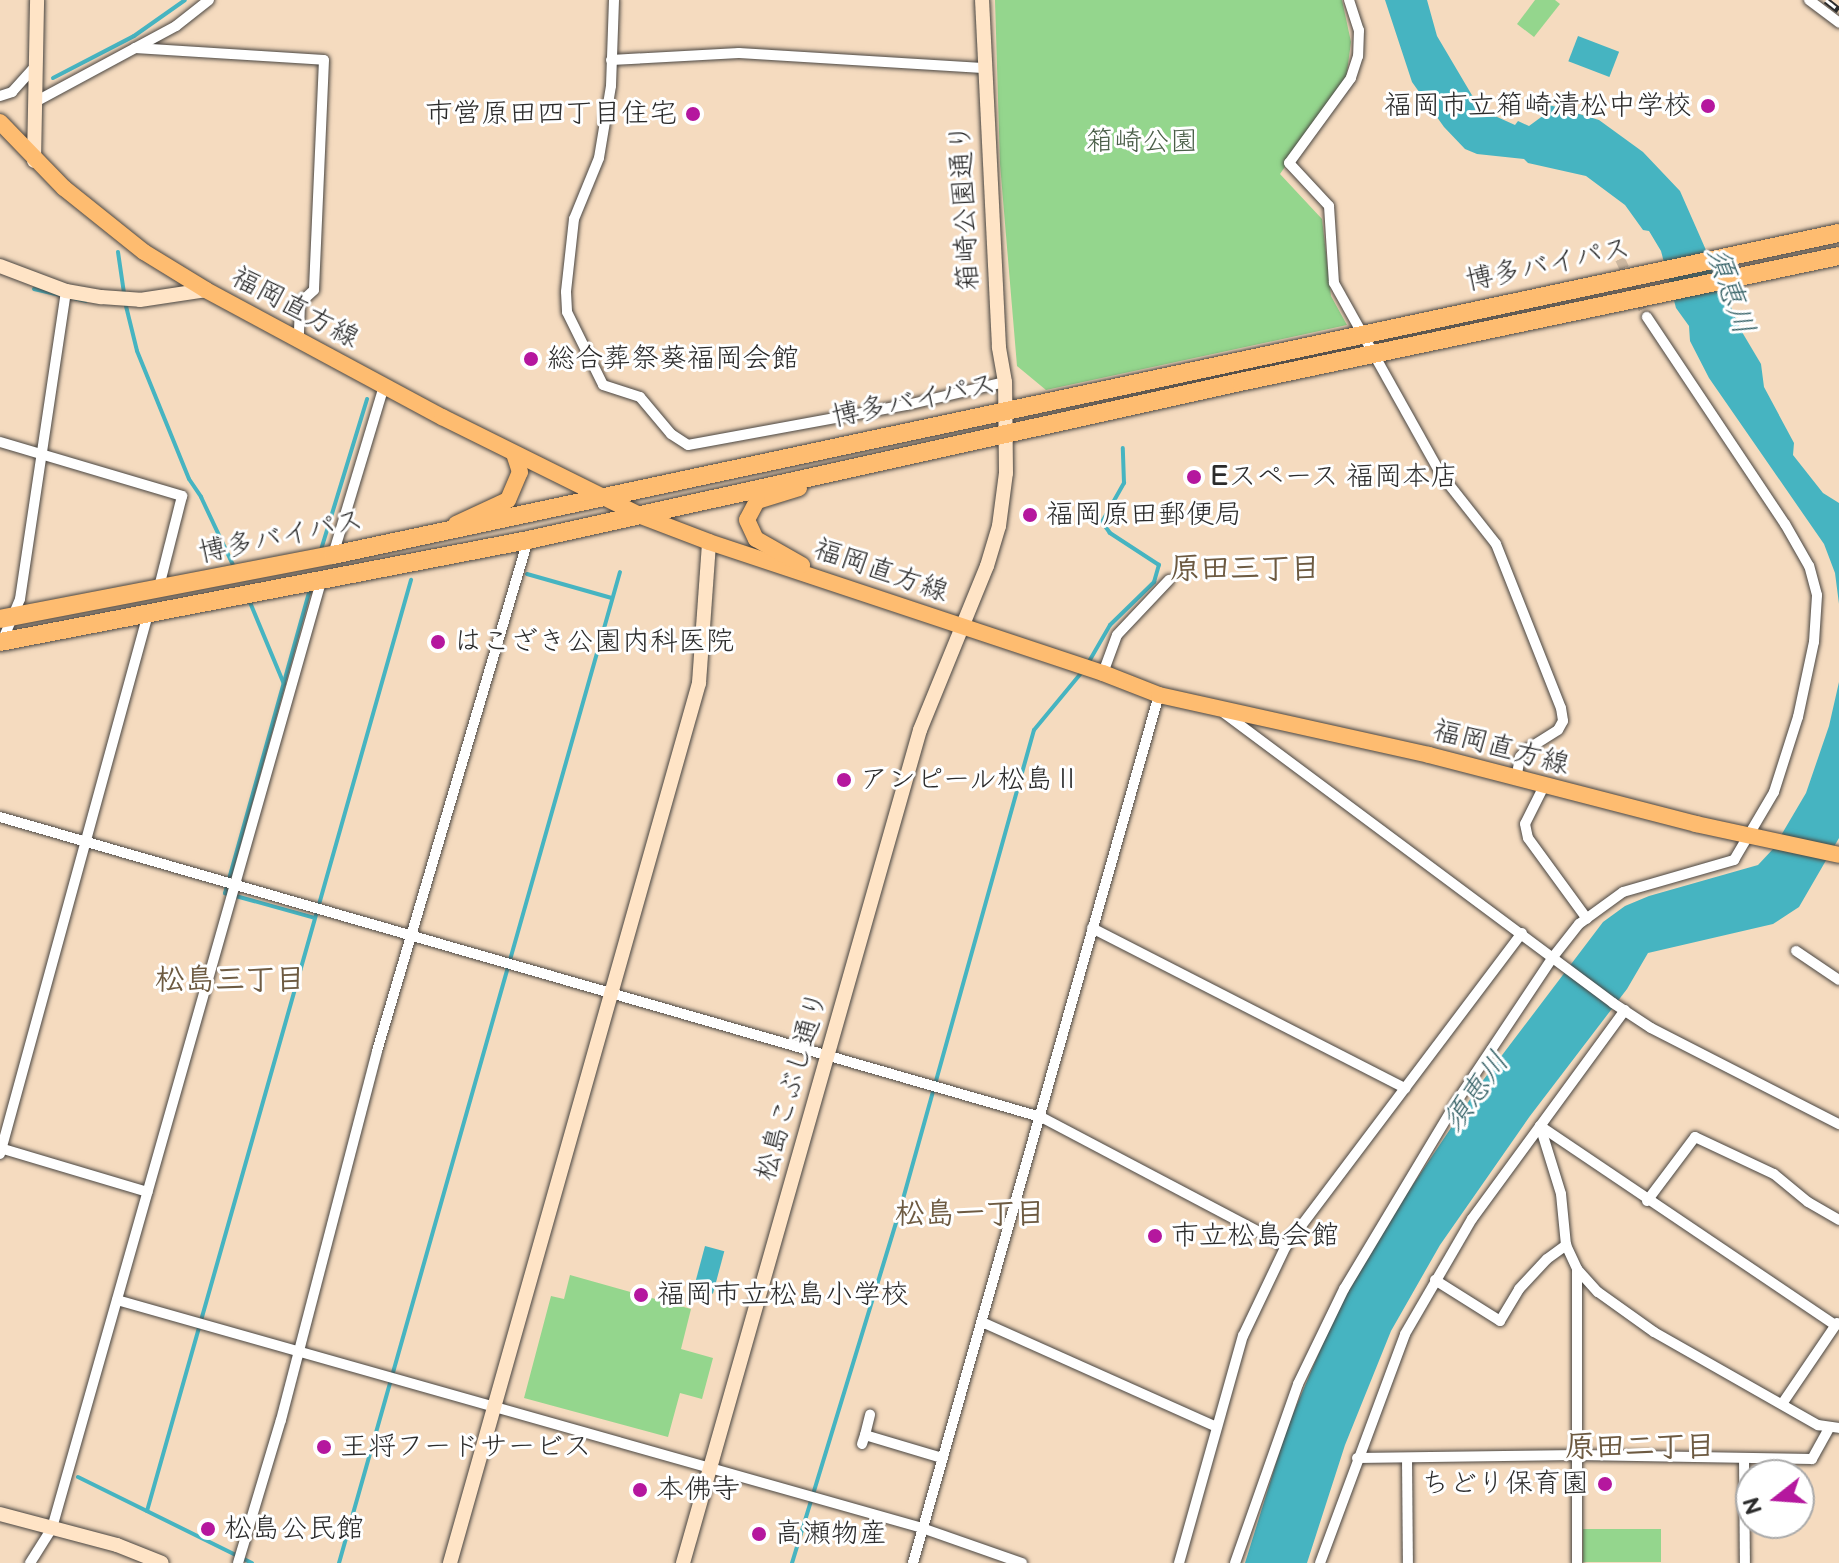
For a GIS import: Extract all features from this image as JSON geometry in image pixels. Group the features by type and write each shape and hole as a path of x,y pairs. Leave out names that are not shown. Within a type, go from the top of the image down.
{"highway":[{"name":"博多バイパス","path":"6,618 333,555 1839,233"},
{"name":"博多バイパス","path":"1,645 528,540 1371,354 1839,256"}],"main road":[{"name":"福岡直方線","path":"2,126 34,161 110,227 206,290 514,454 641,516 709,542 825,578 963,628 1103,673 1159,695 1429,755 1544,786 1839,855"},
{"path":"441,532 508,500 520,472 514,454"},
{"path":"825,578 751,534 747,520 757,501 916,454"}],"street":[{"path":"34,161 37,0"},
{"path":"35,102 176,26 209,0"},
{"path":"614,0 611,86 599,158 574,219 566,292 567,312 603,385 640,397 671,434 688,445 907,405 1005,382"},
{"name":"箱崎公園通り","path":"982,0 999,347 1005,382 1004,434"},
{"path":"1349,0 1359,30 1358,56 1351,78 1289,163 1329,206 1334,283 1440,473 1496,544 1561,708 1563,721 1558,730 1526,750 1520,757 1516,779"},
{"path":"1809,0 1839,23"},
{"path":"135,48 324,60 314,290 300,303 299,339"},
{"path":"611,60 739,53 983,68"},
{"path":"0,96 12,92 36,65"},
{"path":"0,266 66,291 140,300 206,290"},
{"path":"1,645 6,618 20,599 66,291"},
{"path":"1235,1563 1298,1384 1344,1289 1457,1101 1553,957 1587,919 1623,892 1734,860 1755,836 1774,792 1798,717 1814,642 1817,595 1809,566 1785,524 1647,317"},
{"path":"333,555 384,386"},
{"name":"松島こぶし通り","path":"683,1563 920,730 963,628 999,526 1006,473 1004,434"},
{"path":"0,442 182,496 158,591"},
{"path":"238,1563 299,1352 350,1149 528,540"},
{"path":"450,1563 699,683 709,542"},
{"path":"1103,673 1117,635 1169,580"},
{"path":"30,1563 52,1528 321,582"},
{"path":"148,614 0,1150 148,1192"},
{"path":"913,1563 1159,695"},
{"path":"1219,709 1613,1003 1651,1028 1839,1124"},
{"path":"1544,786 1525,824 1528,838 1587,919"},
{"path":"0,817 1041,1117 1286,1246"},
{"path":"1092,928 1405,1088"},
{"path":"1179,1563 1243,1336 1286,1246 1522,933"},
{"path":"1796,951 1839,980"},
{"path":"1320,1563 1405,1334 1472,1219 1625,1010"},
{"path":"1540,1126 1647,1201 1837,1323 1782,1404"},
{"path":"1357,1458 1578,1455 1812,1459 1834,1428 1782,1404 1654,1332 1598,1292 1577,1269 1566,1245 1561,1194 1540,1126"},
{"path":"1647,1201 1695,1137 1774,1174 1808,1202 1839,1220"},
{"path":"1435,1280 1500,1321 1519,1289 1547,1259 1566,1245"},
{"path":"1577,1269 1577,1563"},
{"path":"117,1300 922,1528 1022,1563"},
{"path":"982,1322 1217,1427"},
{"path":"870,1415 864,1440 942,1458"},
{"path":"1407,1458 1408,1563"},
{"path":"1744,1458 1745,1563"},
{"path":"0,1514 140,1552 162,1563"}],"green space":[{"name":"箱崎公園","path":"995,0 1342,0 1351,42 1346,79 1280,174 1322,219 1331,296 1347,325 1046,390 1017,366 1000,164"},
{"path":"1535,0 1555,0 1560,4 1534,37 1517,24"},
{"path":"570,1275 691,1309 681,1349 713,1358 702,1399 680,1393 668,1437 524,1398 551,1296 564,1299"},
{"path":"1583,1529 1661,1529 1661,1562 1583,1562"}],"water":[{"path":"1385,0 1427,0 1437,36 1476,102 1475,107 1515,125 1518,121 1529,126 1544,115 1543,103 1599,120 1643,152 1680,191 1742,332 1761,364 1764,387 1794,443 1793,455 1823,493 1839,503 1839,604 1835,573 1824,544 1709,378 1690,341 1689,326 1676,308 1661,251 1649,231 1643,230 1625,205 1586,176 1528,163 1524,159 1477,154 1465,149 1444,127 1412,82"},
{"path":"1578,36 1619,52 1609,77 1568,61"},
{"name":"須恵川","path":"1839,682 1839,838 1799,907 1773,924 1648,953 1627,989 1530,1116 1440,1245 1391,1331 1345,1445 1307,1563 1245,1563 1287,1428 1335,1315 1392,1216 1481,1083 1603,922 1625,906 1649,896 1758,865 1773,849 1806,793 1829,726"},
{"path":"705,1246 724,1251 713,1294 694,1289"}],"waterway":[{"path":"53,78 134,36 185,0"},
{"path":"118,252 124,293"},
{"path":"34,289 86,301"},
{"path":"125,302 137,351 189,479 201,497 234,567"},
{"path":"320,553 367,399"},
{"path":"1087,665 1110,625 1154,582 1159,565 1110,533 1102,522 1124,483 1123,448"},
{"path":"339,1563 620,572"},
{"path":"527,574 612,598"},
{"path":"147,1511 411,580"},
{"path":"310,589 225,893 315,918"},
{"path":"249,600 284,684"},
{"path":"792,1563 903,1199 1034,730 1082,672"},
{"path":"78,1477 252,1563"}],"tunnel":[{"path":"1620,259 1647,317"}],"railway":[{"path":"1826,0 1839,10"}],"place":[{"name":"福岡市立箱崎清松中学校","path":"1708,106"},
{"name":"市営原田四丁目住宅","path":"693,114"},
{"name":"総合葬祭葵福岡会館","path":"531,359"},
{"name":"Eスペース 福岡本店","path":"1194,477"},
{"name":"福岡原田郵便局","path":"1030,515"},
{"name":"はこざき公園内科医院","path":"438,642"},
{"name":"アンピール松島Ⅱ","path":"844,780"},
{"name":"市立松島会館","path":"1155,1236"},
{"name":"福岡市立松島小学校","path":"641,1295"},
{"name":"王将フードサービス","path":"324,1447"},
{"name":"ちどり保育園","path":"1605,1484"},
{"name":"本佛寺","path":"640,1490"},
{"name":"松島公民館","path":"208,1529"},
{"name":"高瀬物産","path":"759,1534"}],"district":[{"name":"原田三丁目","path":"1245,569"},
{"name":"松島三丁目","path":"230,980"},
{"name":"松島一丁目","path":"970,1214"},
{"name":"原田二丁目","path":"1640,1447"}]}
